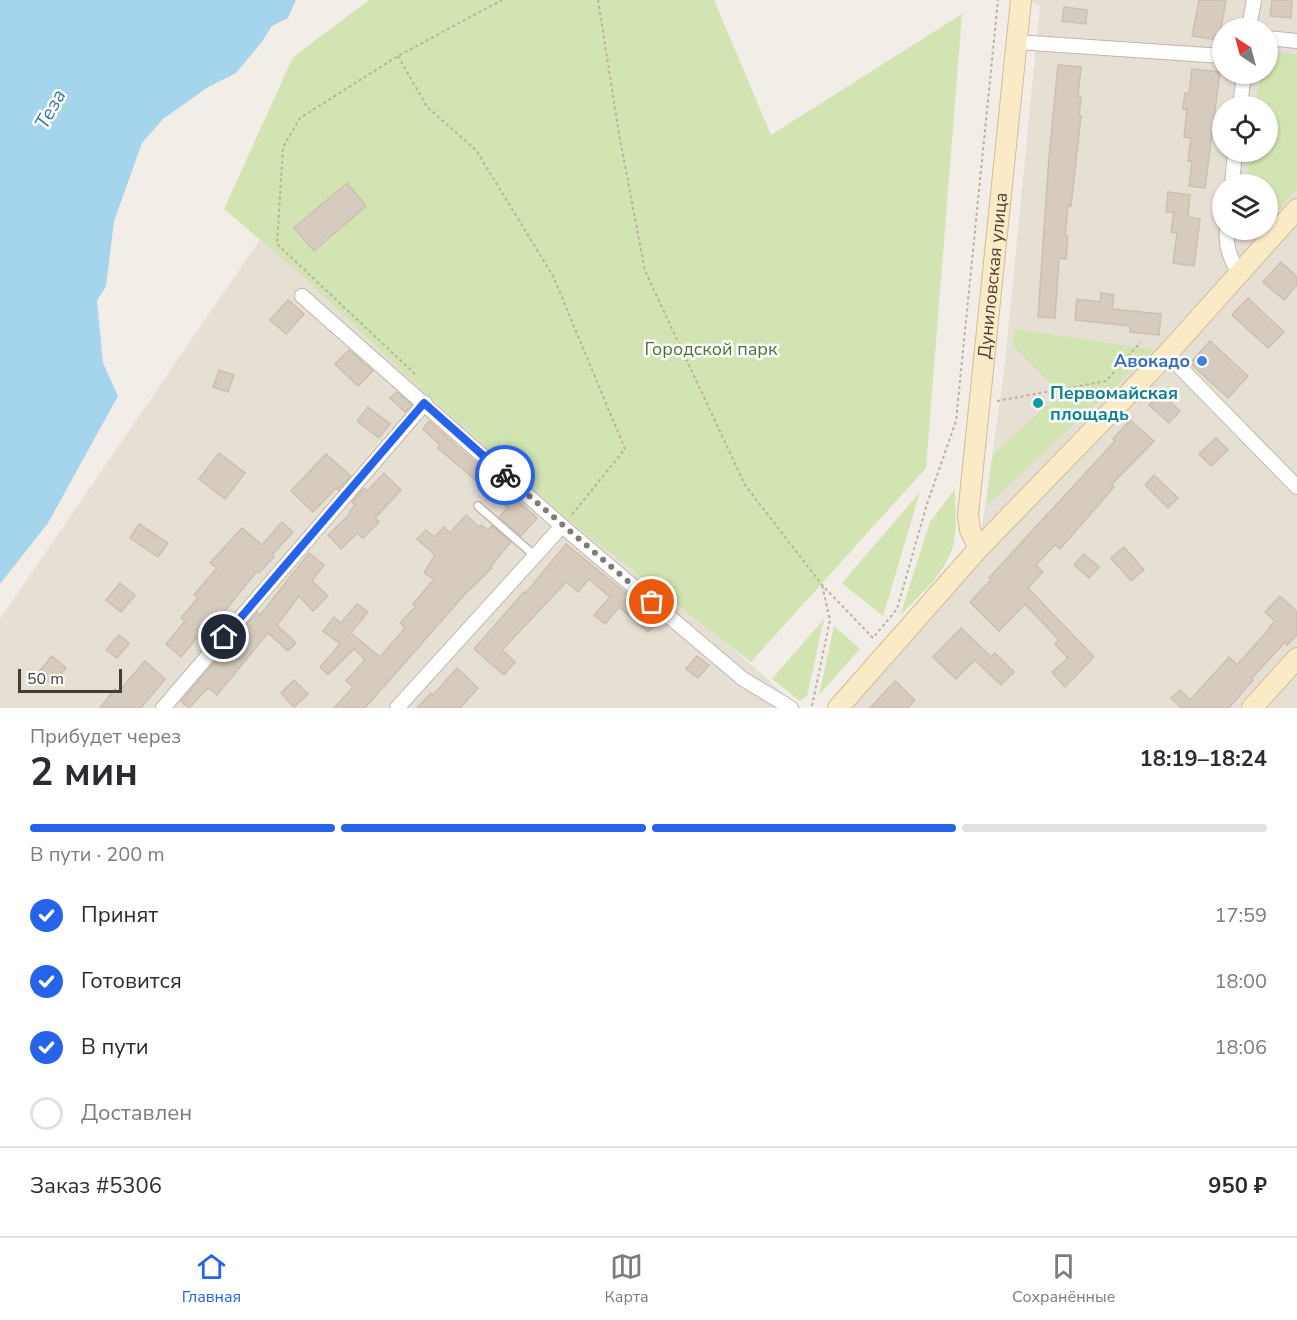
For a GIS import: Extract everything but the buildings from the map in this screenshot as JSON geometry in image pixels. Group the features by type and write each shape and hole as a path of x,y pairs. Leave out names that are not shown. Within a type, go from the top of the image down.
{"main road":[{"name":"Дуниловская улица","path":"979,548 970,530 968,515 1021,0"},
{"path":"838,708 979,548 1167,354 1297,209"},
{"path":"1252,708 1297,658"}],"street":[{"path":"1251,18 1254,0"},
{"path":"1278,39 1297,41"},
{"path":"1017,42 1212,55"},
{"path":"1226,240 1230,257 1239,274"},
{"path":"302,296 562,526 743,679 791,708"},
{"path":"1167,354 1297,487"},
{"path":"163,708 424,403"},
{"path":"397,708 562,526"}],"lane":[{"path":"478,506 535,556"}],"path":[{"path":"415,374 277,244 283,147 300,118 398,56 502,0"},
{"path":"598,0 618,134 645,271 746,485 822,585 873,638 897,609 927,504 956,421 999,0"},
{"path":"398,56 427,107 477,150 553,276 625,448 562,526"},
{"path":"979,405 1106,381 1142,342"},
{"path":"812,706 830,620 822,585"}],"shaded area":[{"path":"1028,0 1297,0 1297,708 838,708 979,548 1004,372 1040,6"},
{"path":"263,235 800,708 0,708 0,619"}],"green space":[{"name":"Городской парк","path":"369,0 714,0 771,135 962,14 926,468 751,662 566,518 419,387 303,276 224,209 293,57"},
{"path":"1278,52 1297,55 1297,189 1278,211 1278,174 1247,174 1249,162 1278,162 1278,96 1257,96 1259,84 1278,84"},
{"path":"1015,329 1154,350 986,506 993,455 1060,393 1013,346"},
{"path":"955,489 955,528 951,552 940,573 900,616 930,522"},
{"path":"920,492 883,616 842,583"},
{"path":"824,619 807,696 800,701 772,679"},
{"path":"834,626 860,649 819,695"}],"water":[{"name":"Теза","path":"0,0 296,0 288,18 272,26 236,73 208,87 163,119 142,143 114,221 106,286 97,301 103,363 118,396 48,523 0,584"}],"way so far":[{"path":"505,475 652,602"}],"place":[{"name":"Авокадо","path":"1202,361"},
{"name":"Первомайская площадь","path":"1038,403"}],"route":[{"path":"224,637 424,403 505,475"}]}
